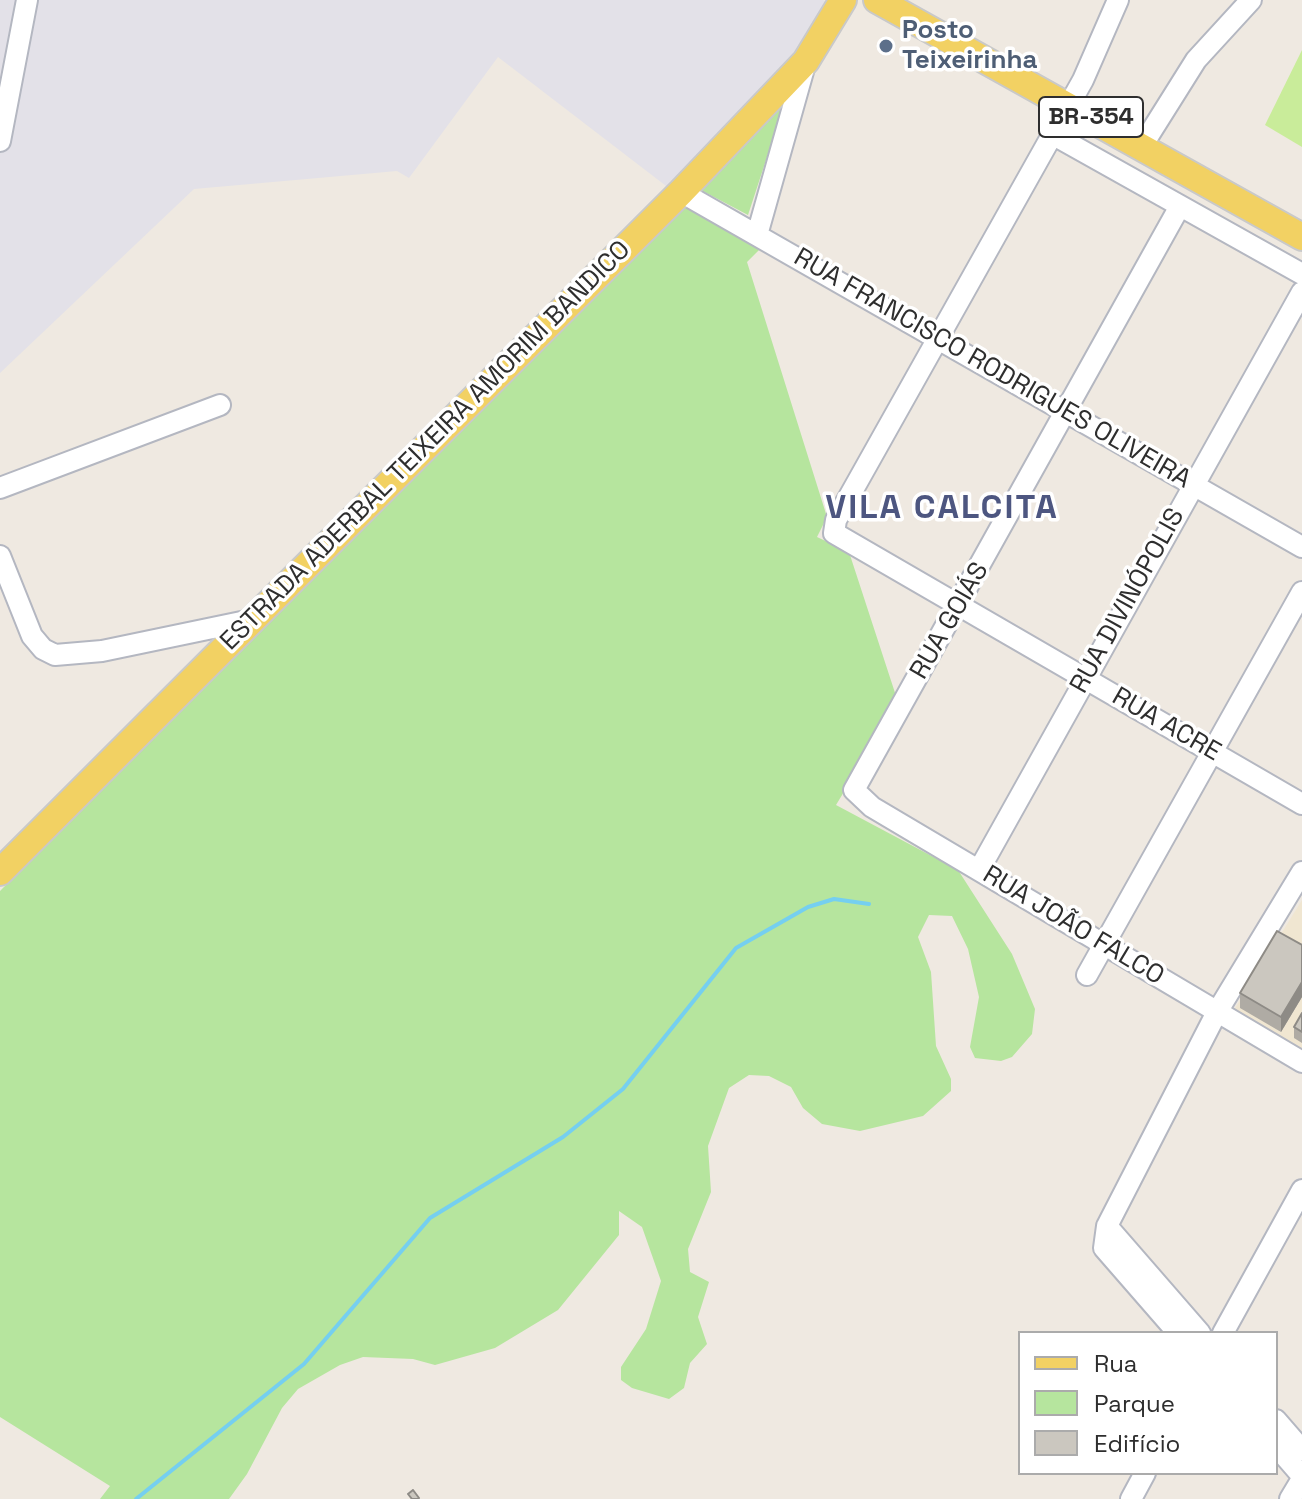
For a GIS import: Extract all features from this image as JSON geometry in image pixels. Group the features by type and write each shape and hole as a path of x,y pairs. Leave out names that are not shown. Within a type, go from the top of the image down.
{"main road":[{"name":"BR-354","path":"877,0 1302,237"},
{"name":"ESTRADA ADERBAL TEIXEIRA AMORIM BANDICO","path":"0,872 681,192 806,61 839,2"}],"street":[{"path":"0,141 27,0"},
{"path":"938,339 1094,59 1118,0"},
{"path":"1142,146 1196,60 1251,0"},
{"path":"757,235 806,61"},
{"path":"1052,134 1302,274"},
{"name":"RUA FRANCISCO RODRIGUES OLIVEIRA","path":"681,192 1302,547"},
{"name":"RUA GOIÁS","path":"856,782 958,607 1180,206"},
{"name":"RUA DIVINÓPOLIS","path":"979,870 1302,292"},
{"name":"RUA ACRE","path":"938,339 836,520 837,537 1302,804"},
{"path":"0,488 220,405"},
{"path":"0,556 32,636 43,649 55,655 102,651 251,620"},
{"path":"1087,975 1302,592"},
{"name":"RUA JOÃO FALCO","path":"856,782 854,790 859,798 1302,1062"},
{"path":"1176,1331 1104,1248 1107,1226 1217,1012 1302,872"},
{"path":"1224,1331 1302,1190"},
{"path":"1107,1226 1198,1331"},
{"path":"1278,1422 1302,1450"},
{"path":"1278,1448 1302,1477 1290,1499"},
{"path":"1133,1498 1144,1475"}],"shaded area":[{"path":"0,0 823,0 832,4 796,65 670,189 498,57 409,178 397,171 194,189 0,373"},
{"path":"1302,900 1302,960 1281,1032 1302,997 1302,1051 1234,1010"}],"green space":[{"path":"1302,50 1302,147 1265,125"},
{"path":"790,87 748,215 697,188"},
{"path":"684,203 762,247 747,262 827,517 817,537 849,552 898,702 836,805 958,870 1012,954 1035,1009 1032,1034 1012,1057 1001,1061 975,1058 970,1047 979,997 968,949 952,916 929,915 918,937 931,972 936,1046 951,1079 951,1091 923,1116 860,1131 822,1124 803,1108 791,1087 769,1076 749,1075 729,1088 708,1146 711,1192 688,1249 690,1272 709,1282 698,1317 707,1344 690,1363 684,1388 669,1399 632,1388 621,1380 621,1367 646,1329 661,1281 642,1227 619,1211 619,1235 558,1310 495,1348 435,1365 413,1359 363,1357 340,1365 298,1389 282,1408 247,1474 229,1499 100,1499 110,1486 0,1417 0,891"}],"building":[{"path":"1277,931 1302,945 1302,982 1281,1017 1240,993"},
{"path":"1302,1013 1302,1032 1294,1027"},
{"path":"413,1490 418,1499 412,1499 408,1494"}],"waterway":[{"path":"136,1499 304,1364 430,1218 563,1137 623,1089 736,948 808,907 834,899 869,904"}],"place":[{"name":"Posto Teixeirinha","path":"886,46"}],"district":[{"name":"VILA CALCITA","path":"942,509"}]}
